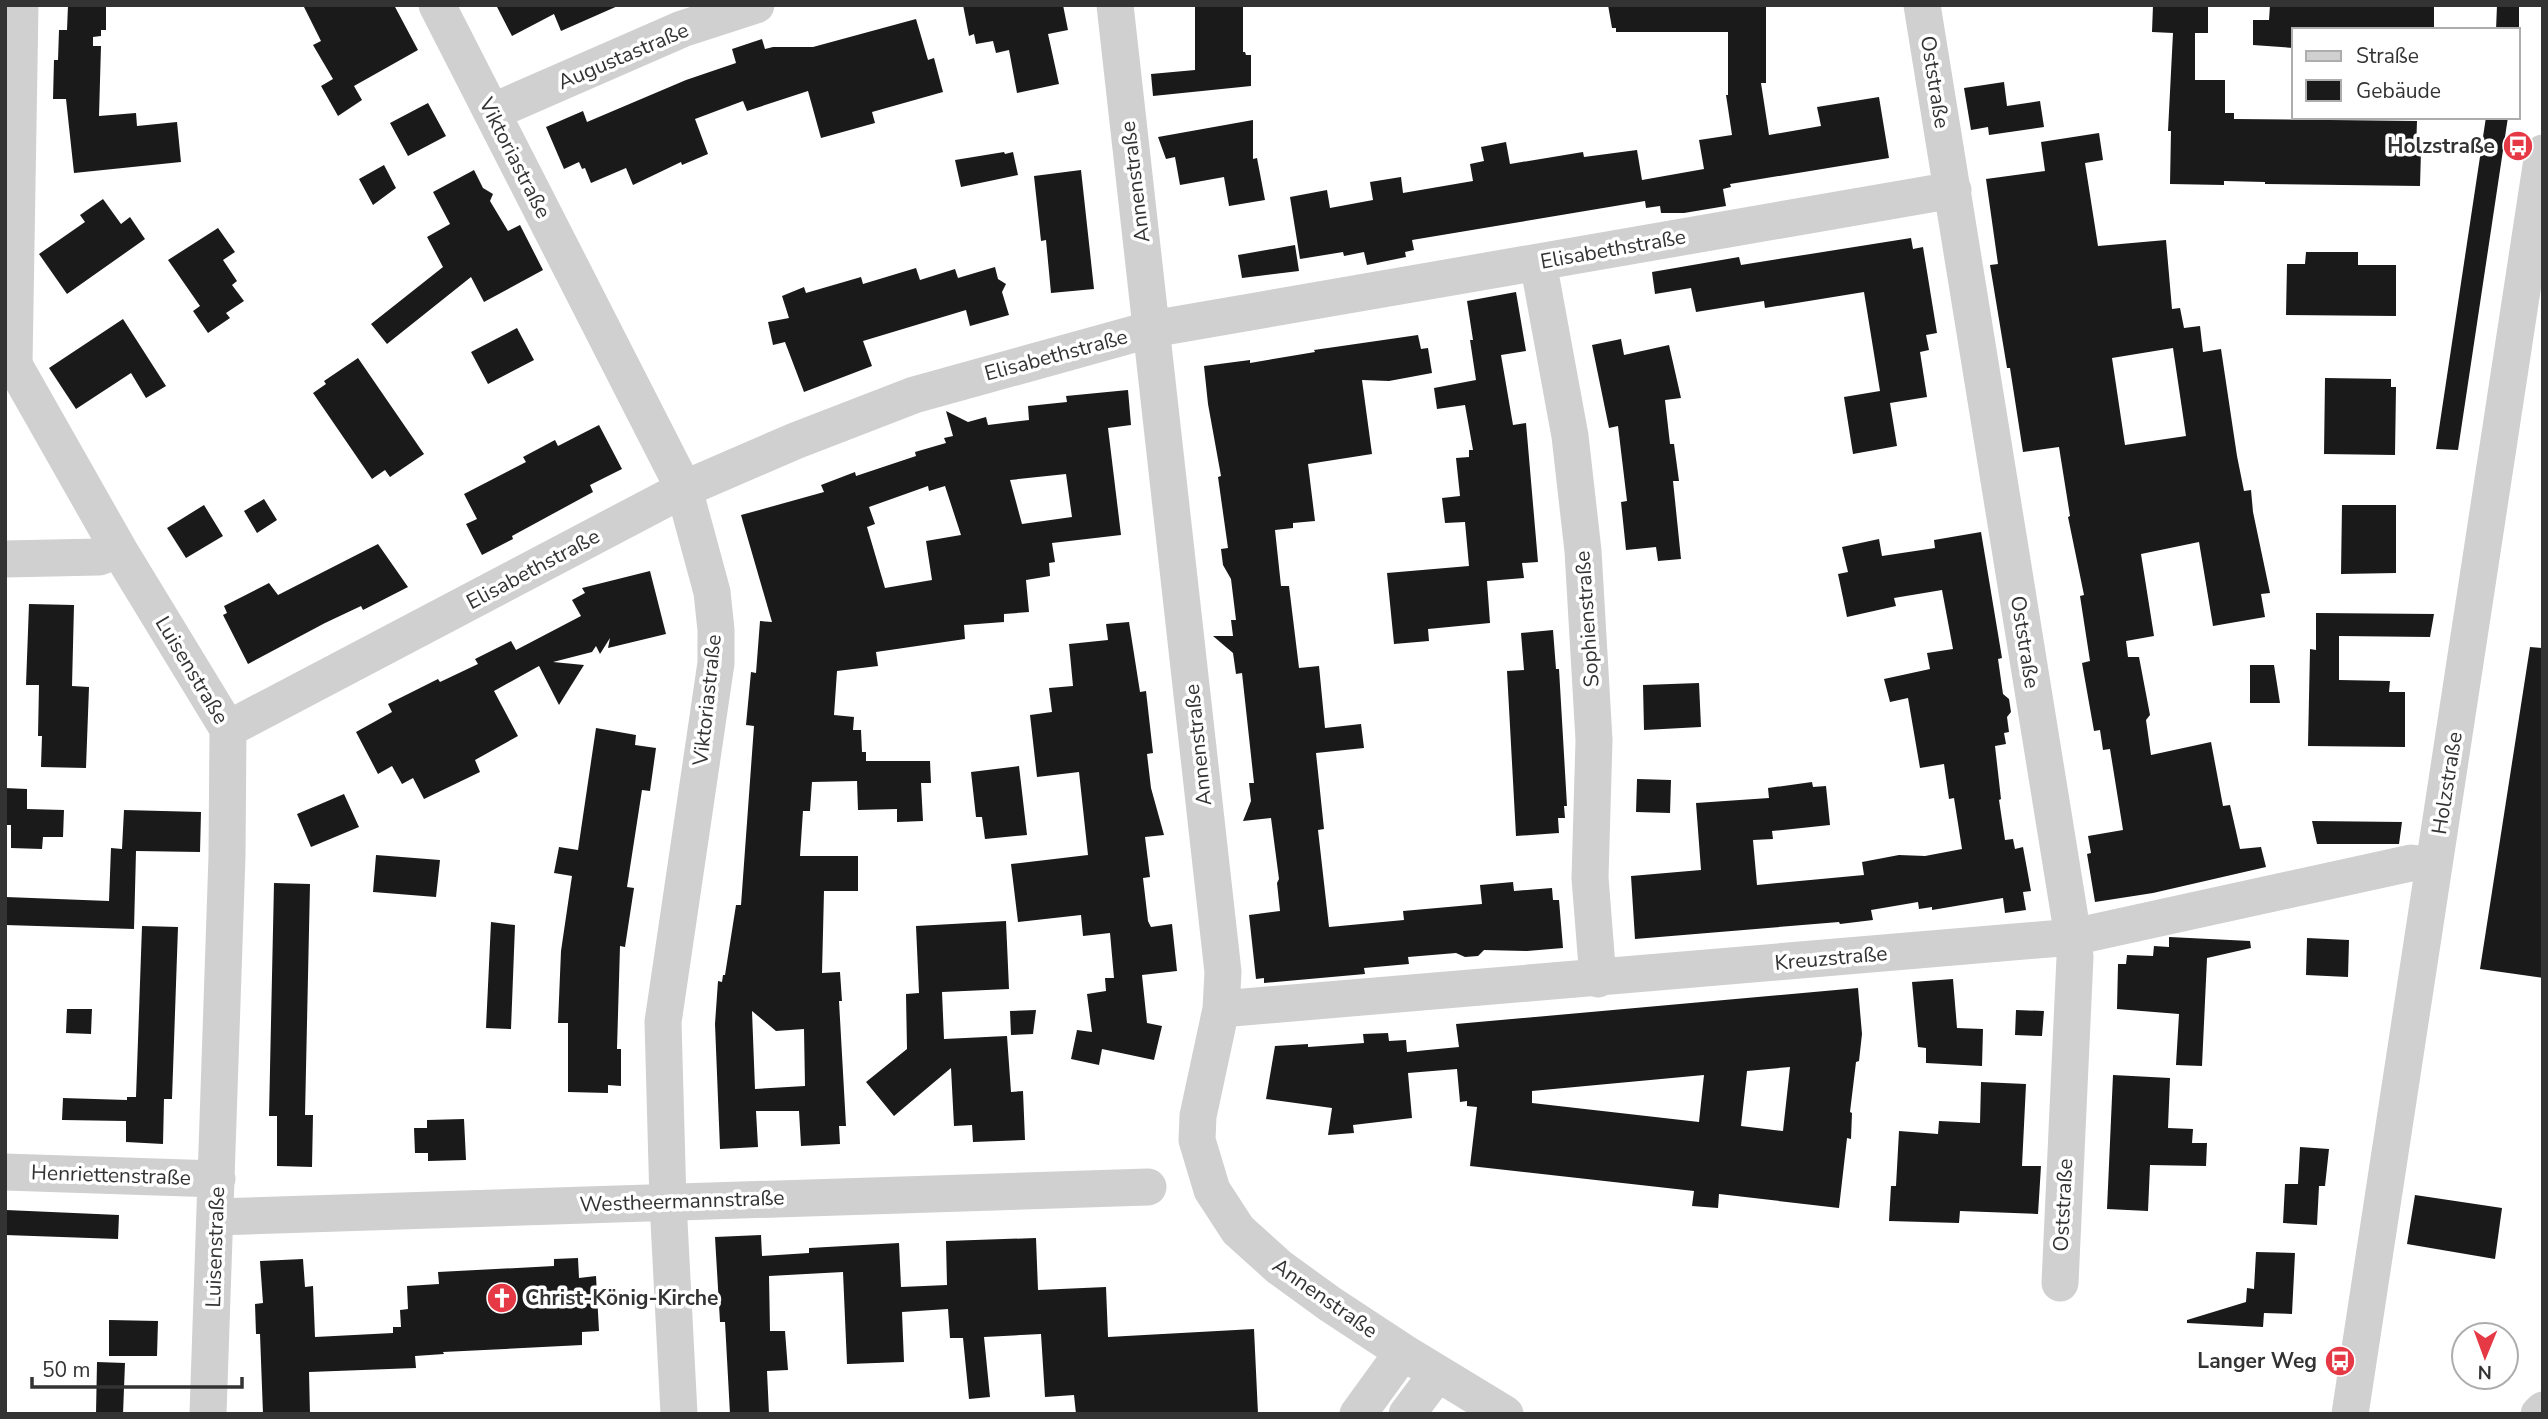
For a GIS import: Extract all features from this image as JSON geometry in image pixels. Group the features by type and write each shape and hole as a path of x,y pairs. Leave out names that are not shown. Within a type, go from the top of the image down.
{"street":[{"name":"Luisenstraße","path":"20,5 14,365 120,550 228,729 227,856 208,1414"},
{"name":"Viktoriastraße","path":"437,5 684,489 712,592 716,663 663,1022 668,1202 679,1414"},
{"name":"Augustastraße","path":"492,112 682,29 756,5"},
{"name":"Annenstraße","path":"1115,5 1223,972 1221,1009 1198,1116 1197,1140 1212,1190 1238,1230 1279,1267 1403,1352 1505,1414"},
{"name":"Oststraße","path":"1922,5 2073,937 2075,957 2060,1283"},
{"name":"Holzstraße","path":"2350,1414 2543,153"},
{"name":"Elisabethstraße","path":"228,729 684,489 914,394 1152,329 1953,190"},
{"name":"Sophienstraße","path":"1538,262 1570,436 1583,551 1594,740 1590,878 1598,979"},
{"path":"5,559 99,557 120,550"},
{"name":"Kreuzstraße","path":"1221,1009 2073,937 2411,863 2434,866"},
{"name":"Henriettenstraße","path":"5,1172 217,1179"},
{"name":"Westheermannstraße","path":"216,1217 1149,1187"},
{"path":"1358,1414 1403,1352"},
{"path":"1407,1414 1437,1374"},
{"path":"2539,1414 2543,1410"}],"building":[{"path":"68,5 106,5 106,30 101,30 101,36 93,37 93,46 101,46 99,116 136,113 137,126 177,122 181,162 74,173 66,99 53,99 54,60 58,60 59,30 67,30"},
{"path":"303,5 394,5 418,50 354,86 362,100 338,116 321,86 333,79 313,45 321,41"},
{"path":"496,5 620,5 561,31 554,14 512,36"},
{"path":"963,5 1063,5 1068,30 1048,34 1059,84 1017,93 1009,50 996,53 993,41 976,44 974,34 969,36"},
{"path":"1195,5 1243,5 1243,52 1251,55 1251,86 1153,96 1151,74 1195,70"},
{"path":"1608,5 1766,5 1766,83 1761,83 1769,135 1821,126 1817,107 1879,97 1889,158 1730,184 1731,187 1723,189 1726,206 1684,213 1661,213 1660,206 1646,208 1645,201 1412,240 1414,250 1405,252 1406,257 1367,265 1364,252 1344,256 1343,252 1300,259 1290,197 1327,190 1330,208 1373,200 1370,182 1401,177 1403,193 1473,181 1470,164 1484,161 1481,147 1506,142 1510,164 1583,152 1584,157 1637,150 1642,180 1704,169 1699,140 1732,135 1726,95 1728,32 1616,32 1616,28 1612,28"},
{"path":"2153,5 2208,5 2208,33 2195,33 2195,80 2225,80 2225,113 2234,113 2234,119 2417,121 2416,151 2421,151 2420,186 2224,181 2224,185 2170,184 2171,131 2168,131 2173,33 2152,32"},
{"path":"2270,5 2434,5 2434,28 2292,28 2292,48 2253,45 2253,20 2269,20"},
{"path":"2497,5 2519,5 2519,28 2496,28"},
{"path":"916,19 928,60 934,58 943,92 872,112 875,123 821,138 808,91 747,111 743,101 695,119 708,154 682,165 681,162 633,185 626,168 591,183 585,168 582,169 579,162 564,169 546,127 583,111 587,122 686,80 736,63 732,49 762,39 765,49 813,47"},
{"path":"2004,82 2007,106 2040,101 2044,127 1989,135 1988,127 1971,130 1964,88"},
{"path":"428,103 446,136 408,156 390,123"},
{"path":"2486,119 2508,119 2458,450 2436,449"},
{"path":"1253,120 1253,159 1257,158 1265,200 1229,206 1224,177 1180,185 1175,157 1166,159 1158,137"},
{"path":"2099,133 2103,160 2085,163 2098,246 2166,240 2172,309 2180,308 2184,328 2200,326 2203,352 2221,349 2244,491 2251,490 2270,593 2261,594 2265,617 2213,626 2199,542 2141,554 2154,636 2126,641 2128,657 2139,657 2150,715 2146,720 2151,755 2211,742 2223,806 2230,805 2240,849 2261,847 2266,867 2153,893 2095,902 2087,854 2091,853 2088,836 2123,830 2110,749 2103,750 2100,730 2094,731 2082,663 2090,661 2080,596 2084,595 2068,517 2070,516 2059,447 2023,452 1990,265 1998,264 1986,179 2045,171 2041,142","holes":["2173,348 2186,436 2125,445 2112,358"]},
{"path":"1013,152 1018,175 961,187 955,160"},
{"path":"384,165 396,188 373,205 359,179"},
{"path":"474,170 483,188 493,194 490,201 508,231 520,225 543,270 484,302 471,277 387,344 371,324 443,267 427,237 450,224 433,192"},
{"path":"1081,170 1094,289 1051,293 1046,240 1041,241 1034,176"},
{"path":"103,199 121,224 130,217 145,239 67,294 39,254 85,222 80,215"},
{"path":"218,228 235,252 223,260 237,281 232,285 244,301 226,313 230,318 208,333 193,311 200,306 168,260"},
{"path":"1911,238 1913,249 1923,247 1937,333 1926,335 1929,350 1920,352 1927,397 1890,403 1897,446 1853,454 1844,397 1880,391 1864,292 1765,308 1764,301 1696,312 1691,288 1655,294 1652,272 1739,257 1741,265"},
{"path":"1295,245 1299,271 1242,278 1238,255"},
{"path":"2306,252 2358,252 2358,265 2396,265 2396,316 2286,315 2287,264 2305,264"},
{"path":"995,267 998,279 1006,284 1002,292 1009,315 970,326 966,310 863,341 872,366 804,392 785,342 773,345 768,322 789,318 782,296 804,287 806,293 861,277 863,284 916,268 920,280 955,269 958,278"},
{"path":"1516,292 1526,351 1501,355 1513,425 1526,423 1538,562 1522,563 1524,578 1487,581 1490,623 1428,629 1429,641 1394,644 1387,573 1469,566 1465,522 1445,523 1442,498 1460,496 1456,458 1469,457 1469,450 1473,450 1465,405 1437,409 1434,388 1476,380 1467,301"},
{"path":"123,319 166,386 146,398 131,373 76,409 49,368"},
{"path":"517,328 534,360 488,384 471,352"},
{"path":"1418,335 1421,349 1428,348 1432,373 1389,381 1362,380 1372,454 1308,464 1315,521 1293,523 1293,528 1275,530 1281,586 1289,586 1299,668 1319,666 1325,728 1361,724 1364,748 1316,753 1324,829 1318,830 1329,927 1404,920 1403,911 1482,904 1480,885 1513,882 1514,891 1552,888 1553,900 1559,900 1563,948 1484,950 1478,956 1465,957 1456,953 1408,957 1409,964 1364,968 1365,974 1264,983 1264,978 1256,979 1249,915 1280,911 1277,883 1279,879 1271,818 1243,821 1251,801 1249,783 1254,783 1242,673 1236,674 1233,653 1213,636 1233,636 1231,620 1236,620 1231,579 1223,565 1221,549 1228,548 1218,477 1221,476 1204,366 1250,360 1250,363 1315,352 1314,350"},
{"path":"1621,339 1624,355 1669,345 1681,398 1665,400 1670,444 1674,444 1679,481 1673,481 1681,559 1658,561 1656,547 1626,550 1621,502 1627,501 1618,426 1609,428 1592,345"},
{"path":"358,358 424,454 390,477 385,470 372,479 313,393 326,384 324,381"},
{"path":"2325,378 2391,379 2391,387 2396,387 2395,455 2324,454"},
{"path":"1128,390 1131,425 1108,428 1121,535 1052,543 1055,562 1049,563 1050,576 1026,580 1029,612 1004,614 1004,622 964,625 965,639 876,652 878,666 837,671 834,715 854,717 853,730 861,730 862,752 866,752 866,761 930,761 931,783 921,783 923,821 897,822 897,809 858,810 857,781 812,782 810,811 803,811 800,856 858,856 858,891 824,891 822,973 840,972 842,1001 839,1001 846,1126 839,1126 840,1144 801,1146 799,1111 756,1111 758,1147 720,1149 715,1024 718,981 722,982 725,975 736,905 741,905 754,726 746,725 751,672 756,673 760,621 772,622 741,515 824,492 821,485 855,472 856,476 916,456 915,452 946,443 944,438 953,436 946,411 968,422 986,417 988,425 1029,420 1028,406 1067,402 1066,396","holes":["1066,474 1072,517 1022,524 1010,480","928,486 929,491 945,486 961,535 926,541 932,580 885,588 867,527 875,524 869,507","752,1011 776,1031 804,1029 805,1086 755,1089"]},
{"path":"599,425 622,469 590,485 593,492 482,555 466,524 477,519 464,494 526,462 523,457 555,440 558,446"},
{"path":"264,499 277,520 257,533 244,511"},
{"path":"204,505 223,536 186,558 167,528"},
{"path":"2342,505 2396,505 2396,573 2341,574"},
{"path":"1981,532 2002,658 1998,659 2003,694 2009,699 2011,712 2007,717 2009,732 2004,733 2006,744 1995,746 1999,800 2005,840 2013,839 2015,849 2023,847 2031,891 2023,892 2026,910 2005,913 2003,898 1932,910 1932,907 1919,909 1918,902 1871,910 1873,920 1635,939 1631,876 1701,870 1696,803 1769,798 1768,788 1812,782 1813,787 1826,786 1830,825 1772,831 1773,839 1753,840 1757,885 1864,875 1862,862 1899,855 1925,856 1962,849 1954,798 1949,799 1944,764 1920,768 1908,698 1890,702 1884,679 1930,669 1927,653 1953,649 1942,590 1894,598 1896,606 1847,617 1838,574 1848,572 1842,547 1879,539 1882,556 1935,548 1934,540"},
{"path":"378,544 408,587 363,610 361,606 325,623 248,664 223,615 227,613 224,606 269,583 278,595"},
{"path":"650,571 666,634 608,648 610,638 600,654 596,646 592,652 553,662 584,665 559,705 539,666 494,691 518,736 475,760 480,772 424,799 413,778 402,784 392,766 378,774 356,732 392,712 388,704 438,679 440,682 478,664 475,659 511,641 516,650 581,616 572,600 585,593 582,588"},
{"path":"29,604 74,605 72,686 89,687 86,768 41,767 42,736 38,736 39,685 26,685"},
{"path":"2316,613 2434,614 2430,637 2339,636 2339,680 2390,681 2389,692 2405,692 2405,747 2308,746 2310,649 2316,650"},
{"path":"1129,622 1140,692 1146,691 1153,753 1147,754 1151,788 1164,835 1145,837 1150,877 1143,878 1148,921 1151,927 1172,924 1177,971 1142,975 1147,1023 1162,1026 1154,1060 1102,1049 1099,1065 1071,1059 1077,1030 1092,1032 1087,994 1106,991 1105,978 1114,978 1110,933 1083,936 1081,915 1018,922 1011,864 1088,855 1079,772 1037,777 1030,715 1052,712 1049,688 1073,686 1069,644 1108,640 1106,624"},
{"path":"1553,630 1556,669 1559,669 1567,806 1564,806 1565,818 1558,818 1559,833 1516,836 1507,671 1524,670 1521,633"},
{"path":"2530,647 2543,648 2543,978 2480,969"},
{"path":"2250,665 2274,665 2280,703 2250,703"},
{"path":"1699,683 1701,727 1644,730 1643,685"},
{"path":"596,728 636,735 635,745 656,748 650,791 642,790 627,887 634,888 625,947 620,946 617,1049 621,1049 621,1086 608,1085 608,1093 568,1092 568,1023 558,1023 561,951 572,876 554,873 559,847 578,850"},
{"path":"1019,766 1027,835 985,839 982,817 976,817 971,772"},
{"path":"1637,779 1671,780 1670,813 1636,812"},
{"path":"5,788 27,789 27,809 64,810 63,837 43,837 42,849 11,848 11,825 5,825"},
{"path":"344,794 359,827 311,847 297,814"},
{"path":"124,810 201,812 200,852 136,851 134,929 5,925 6,897 109,901 111,848 122,849"},
{"path":"2312,821 2402,822 2399,844 2317,844"},
{"path":"376,855 440,860 436,897 373,892"},
{"path":"274,883 310,884 305,1115 313,1115 312,1167 277,1166 277,1116 269,1116"},
{"path":"1006,921 1009,989 942,992 944,1039 1007,1036 1011,1092 1023,1091 1025,1140 973,1142 972,1125 954,1126 951,1068 894,1116 866,1082 907,1049 906,994 919,993 916,926"},
{"path":"491,922 515,925 511,1029 486,1028"},
{"path":"142,926 178,927 172,1099 164,1099 163,1144 126,1142 126,1121 62,1120 63,1098 127,1100 127,1097 136,1097"},
{"path":"2169,937 2250,941 2251,948 2207,958 2202,1066 2176,1065 2179,1014 2117,1009 2118,964 2126,964 2127,955 2153,956 2154,946 2169,947"},
{"path":"2307,938 2349,940 2348,977 2306,975"},
{"path":"1953,979 1957,1028 1983,1029 1982,1066 1926,1063 1926,1048 1918,1047 1912,982"},
{"path":"1858,988 1862,1034 1850,1112 1851,1139 1847,1138 1839,1208 1719,1194 1718,1208 1692,1206 1694,1191 1470,1166 1477,1107 1467,1106 1467,1101 1460,1102 1457,1069 1408,1073 1412,1118 1353,1125 1354,1133 1328,1135 1332,1108 1266,1099 1275,1046 1308,1044 1308,1047 1364,1043 1363,1034 1388,1033 1389,1041 1406,1040 1407,1052 1459,1047 1456,1024","holes":["1790,1067 1783,1131 1741,1126 1747,1071","1704,1075 1699,1122 1532,1103 1532,1091"]},
{"path":"67,1009 92,1009 91,1034 66,1033"},
{"path":"1036,1010 1033,1034 1011,1035 1010,1011"},
{"path":"2016,1010 2044,1011 2042,1036 2015,1035"},
{"path":"2113,1075 2170,1078 2168,1128 2193,1129 2192,1143 2207,1143 2206,1166 2150,1165 2148,1211 2107,1209"},
{"path":"1981,1082 2026,1084 2022,1166 2041,1166 2038,1214 1960,1211 1959,1223 1889,1221 1891,1186 1896,1186 1899,1131 1938,1134 1939,1121 1980,1123"},
{"path":"464,1119 466,1160 428,1161 428,1153 415,1153 414,1128 427,1128 427,1120"},
{"path":"2300,1147 2329,1149 2325,1186 2319,1186 2317,1225 2283,1223 2285,1184 2298,1184"},
{"path":"2415,1195 2502,1208 2495,1259 2407,1244"},
{"path":"6,1210 119,1215 118,1239 5,1235"},
{"path":"761,1235 762,1256 809,1253 809,1248 899,1243 901,1287 947,1285 946,1241 1036,1238 1038,1290 1106,1287 1108,1337 1254,1329 1258,1414 1076,1414 1074,1395 1045,1397 1041,1334 984,1337 990,1397 969,1399 963,1338 950,1338 948,1309 902,1312 904,1362 847,1364 843,1272 769,1276 770,1331 785,1331 788,1370 767,1371 769,1414 730,1414 725,1322 720,1322 715,1237"},
{"path":"2256,1252 2295,1253 2292,1314 2264,1313 2263,1327 2187,1323 2187,1320 2246,1302 2247,1288 2254,1289"},
{"path":"578,1258 579,1278 596,1276 599,1331 582,1332 582,1345 443,1352 444,1354 415,1356 416,1368 309,1372 310,1414 263,1414 260,1334 256,1334 255,1304 263,1303 260,1261 303,1259 305,1287 313,1286 315,1337 393,1333 393,1327 401,1327 400,1310 408,1309 407,1286 439,1284 438,1272 554,1266 554,1259"},
{"path":"109,1320 158,1321 157,1356 109,1356"},
{"path":"97,1362 125,1363 123,1414 96,1414"}],"place":[{"name":"Holzstraße","path":"2518,146"},
{"name":"Christ-König-Kirche","path":"502,1298"},
{"name":"Langer Weg","path":"2340,1361"}]}
